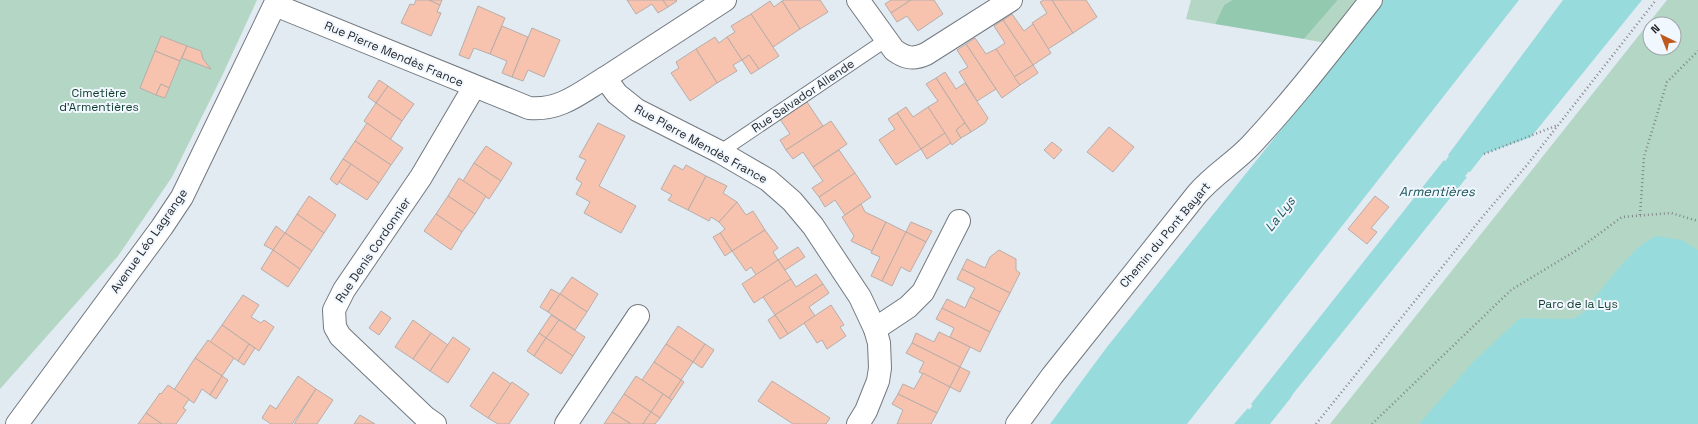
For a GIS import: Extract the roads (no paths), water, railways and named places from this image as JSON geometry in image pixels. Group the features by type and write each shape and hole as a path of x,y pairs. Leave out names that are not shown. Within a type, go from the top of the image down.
{"street":[{"path":"605,78 725,0"},
{"path":"858,0 894,50 902,56 911,58 919,58 1011,0"},
{"name":"Chemin du Pont Bayart","path":"1017,424 1056,370 1197,194 1215,176 1238,159 1268,127 1371,0"},
{"name":"Rue Pierre Mendès France","path":"276,2 474,87 529,108 543,109 565,102 605,78 617,94 637,110 720,152 768,180 802,212 856,292 875,329 879,342 880,368 872,396 858,424"},
{"name":"Avenue Léo Lagrange","path":"16,424 162,227 182,197 276,2"},
{"name":"Rue Denis Cordonnier","path":"430,422 346,344 335,327 334,310 344,290 422,177 474,87"},
{"path":"875,329 908,307 923,292 959,221"},
{"path":"566,424 638,316"}],"lane":[{"name":"Rue Salvador Allende","path":"720,152 886,40"}],"water":[{"name":"La Lys","path":"1385,0 1519,0 1187,424 1050,424 1107,347"},
{"path":"1563,0 1642,0 1531,137 1484,154 1470,172 1457,168 1448,155"},
{"name":"Armentières","path":"1444,160 1452,173 1467,177 1272,420 1260,417 1251,404"},
{"path":"1656,236 1682,240 1698,250 1698,424 1419,424 1473,362 1520,318 1575,318 1584,312 1627,259 1647,241"},
{"path":"1248,408 1257,420 1268,424 1234,424"}],"waterway":[{"path":"1432,199 1477,140"},
{"path":"1254,424 1281,390"}],"park label":[{"name":"Cimetière d'Armentières","path":"99,100"},
{"name":"Parc de la Lys","path":"1578,304"}]}
